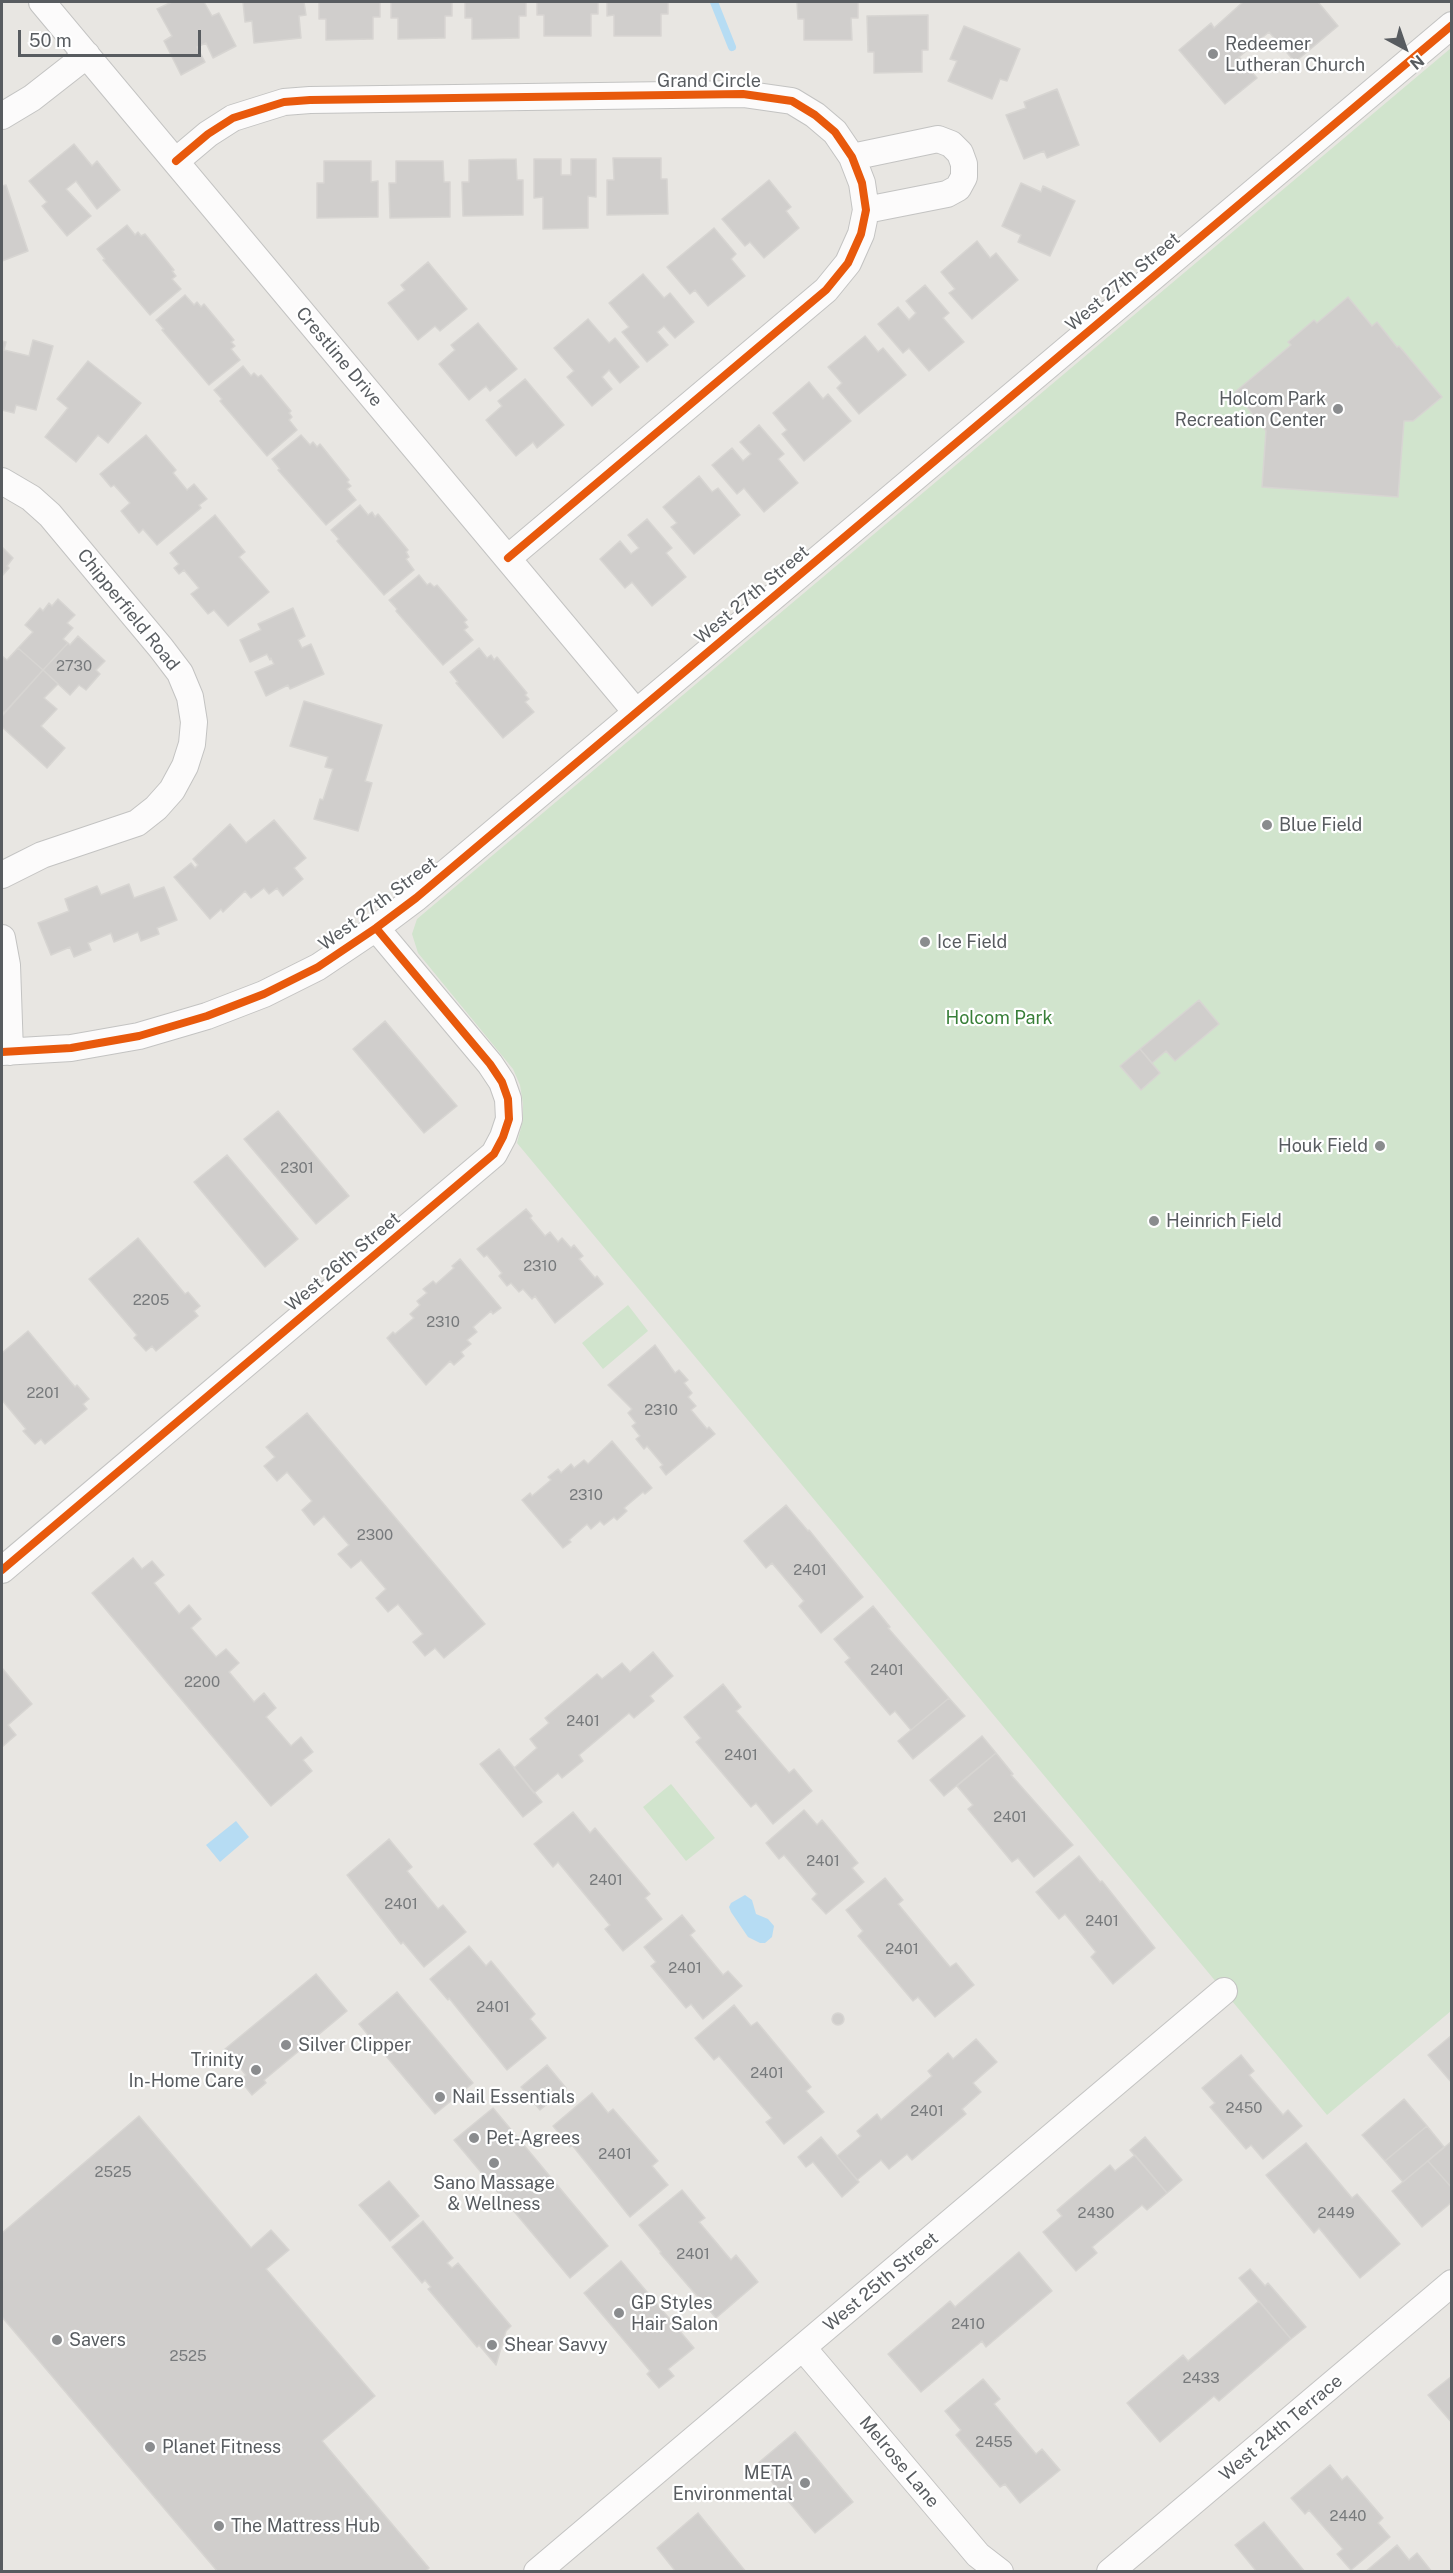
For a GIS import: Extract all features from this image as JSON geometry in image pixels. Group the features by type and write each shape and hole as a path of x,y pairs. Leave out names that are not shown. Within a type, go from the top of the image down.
{"street":[{"name":"Crestline Drive","path":"42,2 636,712"},
{"name":"West 27th Street","path":"6,1052 71,1048 139,1036 207,1016 264,994 318,967 376,928 416,898 1452,25"},
{"path":"2,116 32,98 87,55"},
{"name":"Grand Circle","path":"176,161 208,134 233,118 258,108 284,102 744,94 792,101 815,115 835,132 852,157 862,183 866,210 861,234 848,263 826,290 508,558"},
{"path":"852,157 938,139 951,144 960,153 964,164 964,177 958,188 947,194 866,210"},
{"name":"Chipperfield Road","path":"2,481 31,498 50,515 161,648 180,673 190,697 194,722 192,744 184,766 172,790 156,808 136,823 42,855 2,875"},
{"name":"West 26th Street","path":"2,1570 494,1154 509,1119 508,1100 502,1082 490,1064 376,928"},
{"path":"2,938 7,965 6,1052"},
{"name":"West 25th Street","path":"537,2571 1224,1991"},
{"name":"West 24th Terrace","path":"1110,2571 1452,2283"},
{"name":"Melrose Lane","path":"803,2348 978,2555 1000,2571"}],"green space":[{"name":"Holcom Park","path":"1451,48 1451,2011 1327,2115 517,1143 523,1120 523,1104 520,1085 513,1069 418,953 412,934 417,919"},
{"path":"628,1305 648,1331 603,1369 582,1343"},
{"path":"671,1784 715,1838 686,1861 643,1807"}],"water":[{"path":"236,1821 249,1837 220,1862 206,1845"},
{"path":"745,1895 752,1900 756,1914 768,1919 774,1926 772,1937 765,1943 748,1937 731,1912 729,1907 731,1903"}],"building":[{"path":"172,2 204,2 212,16 219,13 236,46 213,58 206,43 197,47 205,62 181,75 164,41 172,36 157,9"},
{"path":"243,2 304,2 306,15 299,16 301,38 254,43 252,21 245,22"},
{"path":"319,2 380,2 380,17 373,17 373,39 326,40 326,19 319,19"},
{"path":"391,2 452,2 452,16 445,16 445,38 398,39 398,18 391,18"},
{"path":"465,2 526,2 526,16 519,16 519,38 472,39 472,18 465,18"},
{"path":"537,2 598,2 598,14 591,14 591,36 544,36 544,15 537,15"},
{"path":"607,2 668,2 668,14 661,14 661,36 614,36 614,15 607,16"},
{"path":"797,2 858,2 858,18 851,18 852,40 804,40 804,19 798,19"},
{"name":"Redeemer Lutheran Church","path":"1243,2 1318,2 1338,26 1295,62 1269,32 1239,57 1257,78 1225,104 1179,50 1211,23 1214,28"},
{"path":"928,15 928,50 922,50 922,72 874,73 874,52 868,52 867,16"},
{"path":"964,26 1020,49 1007,81 1000,79 992,99 948,81 957,61 950,59"},
{"path":"1057,89 1079,145 1047,158 1044,151 1024,159 1006,115 1026,108 1024,102"},
{"path":"74,144 92,166 97,161 120,190 97,209 76,181 66,189 91,216 67,236 42,206 47,202 29,181"},
{"path":"613,158 661,158 661,179 667,179 668,214 607,215 607,180 614,180"},
{"path":"516,159 517,180 523,180 523,215 463,216 462,182 469,182 469,160"},
{"path":"534,159 561,159 561,175 571,175 571,159 596,159 596,197 588,196 588,228 543,229 543,197 534,198"},
{"path":"324,161 371,161 371,182 378,181 378,217 317,218 317,183 324,183"},
{"path":"396,161 443,161 444,182 450,182 450,217 390,218 389,183 396,183"},
{"path":"769,180 791,207 786,211 799,228 764,258 750,242 745,246 722,219"},
{"path":"1021,183 1041,192 1043,186 1075,201 1050,256 1018,242 1021,235 1002,226"},
{"path":"6,185 28,251 2,261 2,186"},
{"path":"127,225 135,235 138,232 141,236 145,234 174,270 172,271 176,276 172,279 181,289 150,315 103,260 105,259 97,249"},
{"path":"714,228 736,254 731,259 745,276 708,306 695,290 690,294 667,267"},
{"path":"977,241 990,258 996,253 1018,280 972,319 949,293 955,289 941,272"},
{"path":"428,262 467,309 440,331 435,326 418,340 388,303 405,290 401,285"},
{"path":"643,274 664,298 670,293 694,322 675,338 664,326 657,332 668,345 647,362 622,332 629,327 609,303"},
{"path":"925,285 949,313 943,318 964,342 929,371 909,348 903,353 878,324 898,307 909,320 916,313 906,301"},
{"path":"185,295 194,305 197,302 201,307 204,304 234,340 231,342 235,346 231,349 240,360 209,385 156,320"},
{"name":"Holcom Park Recreation Center","path":"1348,297 1372,326 1377,322 1442,397 1413,421 1404,421 1398,497 1262,487 1266,431 1235,392 1291,345 1288,342 1314,320 1317,323"},
{"path":"588,319 609,343 615,338 639,367 620,383 609,370 602,377 612,389 592,406 567,377 574,371 554,348"},
{"path":"478,323 517,369 490,391 486,386 469,400 439,364 455,350 451,345"},
{"path":"865,336 878,352 883,348 906,375 859,414 837,388 842,383 828,367"},
{"path":"33,340 53,346 36,410 16,405 14,413 2,410 2,341 6,342 4,350 29,356"},
{"path":"88,361 141,403 108,443 98,435 76,462 45,437 68,408 57,399"},
{"path":"243,366 251,376 254,373 258,377 261,375 291,411 289,413 292,417 289,420 297,430 267,456 220,401 222,399 214,390"},
{"path":"525,379 564,425 537,448 533,442 516,456 486,420 502,406 498,401"},
{"path":"809,382 823,399 828,394 851,421 804,461 782,434 787,430 773,413"},
{"path":"759,425 784,454 778,459 798,483 764,512 744,488 737,494 712,465 732,448 743,461 751,454 740,442"},
{"path":"146,435 176,470 173,473 187,490 194,484 207,499 199,505 201,508 157,545 143,529 139,533 121,511 130,503 114,485 111,487 100,474"},
{"path":"301,435 310,445 313,442 317,447 320,444 349,480 347,482 351,486 347,489 356,500 326,525 278,470 280,469 272,459"},
{"path":"699,476 712,492 718,488 740,515 694,554 671,527 677,523 663,507"},
{"path":"360,505 368,515 372,512 375,517 378,514 408,550 406,552 409,557 406,559 414,570 384,595 337,541 339,539 331,530"},
{"path":"215,515 245,552 239,557 269,592 228,626 214,610 208,614 191,594 199,588 184,570 179,574 174,568 179,564 170,553"},
{"path":"647,519 672,548 666,553 686,577 652,606 632,582 625,588 600,559 620,541 631,554 639,548 628,535"},
{"path":"2,547 13,558 7,566 9,568 2,576"},
{"path":"419,575 427,585 430,583 434,587 437,585 467,620 464,622 468,627 464,630 473,640 443,665 389,600"},
{"path":"58,599 75,615 67,623 73,628 63,639 68,643 43,670 18,648 33,632 25,625 40,608 43,611 49,603 52,606"},
{"path":"293,608 305,636 298,640 302,648 311,644 324,674 290,689 288,685 266,696 255,672 274,664 267,654 250,662 240,640 261,630 258,624"},
{"path":"78,636 105,661 96,670 100,674 86,690 79,685 70,695 43,670 68,643 70,645"},
{"path":"18,648 43,670 4,713 2,711 2,656 7,660"},
{"path":"479,648 487,658 491,655 494,660 497,657 527,693 525,695 529,699 525,702 534,712 503,738 456,683 458,682 450,672"},
{"path":"43,670 58,684 44,698 57,709 41,726 65,748 47,768 2,727 2,716"},
{"path":"304,701 382,725 365,781 372,783 358,831 314,819 333,769 325,767 328,757 290,746"},
{"path":"274,820 306,858 294,868 303,879 283,896 277,888 269,894 264,888 251,898 245,891 223,912 221,909 210,919 174,877 191,863 195,868 198,865 193,859 230,824 246,843"},
{"path":"129,884 134,898 164,887 177,920 157,928 159,934 141,941 138,932 114,942 111,933 88,943 91,950 74,957 70,947 51,955 38,923 69,911 65,899 97,886 101,895"},
{"path":"1199,1000 1219,1024 1175,1061 1166,1051 1152,1063 1140,1049"},
{"path":"385,1021 457,1106 424,1133 353,1049"},
{"path":"1140,1049 1160,1073 1141,1090 1120,1066"},
{"path":"278,1111 349,1196 316,1224 244,1139"},
{"path":"227,1155 298,1239 265,1267 194,1182"},
{"path":"526,1209 532,1216 530,1218 545,1236 550,1232 558,1242 562,1238 571,1248 574,1245 583,1256 579,1259 603,1284 555,1323 535,1296 532,1299 523,1289 519,1292 511,1283 507,1286 499,1276 502,1273 487,1255 484,1257 477,1249"},
{"path":"138,1238 185,1294 188,1292 200,1306 194,1311 198,1316 156,1351 152,1346 146,1351 134,1338 137,1335 89,1279"},
{"path":"460,1259 501,1308 493,1314 491,1311 473,1327 477,1332 467,1340 471,1344 461,1352 464,1356 454,1365 450,1361 426,1385 387,1338 414,1318 410,1314 420,1305 417,1301 427,1293 423,1289 433,1281 436,1284 454,1268 452,1266"},
{"path":"28,1331 75,1387 77,1385 89,1399 83,1404 87,1409 45,1444 41,1439 35,1444 23,1431 26,1429 2,1400 2,1353"},
{"path":"655,1345 675,1373 679,1370 688,1380 684,1383 692,1393 688,1397 696,1406 691,1410 707,1429 709,1427 715,1434 666,1475 660,1467 663,1465 647,1446 644,1449 636,1439 640,1436 632,1426 636,1423 628,1413 632,1409 608,1385"},
{"path":"307,1413 485,1624 444,1658 435,1648 425,1656 413,1642 423,1634 398,1604 388,1612 376,1598 386,1589 361,1560 351,1568 338,1554 349,1545 324,1516 314,1525 302,1510 312,1501 287,1472 277,1481 264,1466 275,1457 266,1447"},
{"path":"612,1441 652,1488 645,1494 643,1492 624,1508 627,1511 617,1520 614,1517 604,1525 600,1521 591,1529 587,1524 563,1548 522,1500 530,1493 532,1496 551,1480 548,1477 558,1469 561,1473 571,1464 574,1468 584,1460 588,1464"},
{"path":"786,1505 863,1597 821,1633 799,1606 804,1601 772,1563 766,1568 744,1541"},
{"path":"133,1558 142,1569 152,1561 164,1575 154,1583 179,1614 189,1605 201,1619 191,1628 216,1657 226,1649 239,1663 229,1672 254,1702 264,1693 276,1708 266,1717 291,1746 301,1737 313,1752 303,1760 312,1771 271,1806 92,1593"},
{"path":"873,1606 890,1627 888,1628 949,1698 911,1730 895,1711 890,1715 845,1662 850,1658 834,1639"},
{"path":"653,1652 673,1676 650,1696 654,1701 634,1718 629,1713 579,1755 583,1761 562,1778 558,1773 534,1793 514,1768 537,1748 530,1739 549,1723 545,1718 597,1674 602,1679 622,1663 630,1672"},
{"path":"2,1668 32,1704 8,1725 16,1735 2,1747"},
{"path":"723,1684 741,1707 736,1711 789,1773 794,1769 812,1791 773,1824 756,1803 751,1807 696,1742 701,1738 684,1717"},
{"path":"949,1698 965,1716 913,1759 898,1741"},
{"path":"982,1736 996,1753 944,1796 930,1780"},
{"path":"499,1749 542,1802 523,1817 480,1764"},
{"path":"996,1753 1013,1774 1011,1775 1073,1845 1034,1877 1018,1858 1012,1862 968,1809 973,1805 957,1786"},
{"path":"804,1810 817,1825 822,1820 858,1863 852,1868 864,1882 826,1914 812,1899 817,1894 784,1855 779,1859 766,1843"},
{"path":"573,1812 590,1833 595,1828 650,1894 645,1898 662,1919 623,1951 605,1929 610,1925 558,1862 553,1867 534,1844"},
{"path":"389,1839 412,1867 407,1871 438,1909 443,1905 466,1932 424,1967 403,1942 401,1944 347,1875"},
{"path":"1079,1856 1100,1882 1102,1881 1155,1948 1113,1984 1091,1957 1096,1952 1065,1914 1059,1919 1036,1892"},
{"path":"885,1878 903,1900 898,1904 950,1967 956,1963 974,1985 935,2017 918,1997 913,2001 858,1936 863,1931 846,1910"},
{"path":"682,1915 695,1931 690,1935 723,1975 728,1971 742,1986 703,2019 691,2004 686,2008 651,1966 656,1962 644,1947"},
{"path":"469,1946 486,1966 491,1961 535,2014 530,2019 546,2038 507,2070 449,1998 448,2000 430,1979"},
{"path":"316,1974 347,2011 264,2080 266,2083 252,2095 240,2080 246,2075 225,2049"},
{"path":"397,1992 473,2083 435,2114 359,2024"},
{"path":"734,2005 751,2026 757,2022 811,2087 806,2091 824,2112 784,2144 766,2122 772,2118 719,2056 714,2060 695,2038"},
{"path":"838,2013 844,2019 838,2025 832,2019"},
{"path":"1452,2035 1452,2083 1428,2055"},
{"path":"976,2039 997,2062 973,2083 981,2092 962,2109 966,2114 912,2160 907,2154 889,2169 881,2160 857,2180 837,2156 861,2136 857,2131 877,2114 881,2120 932,2076 928,2071 948,2053 953,2059"},
{"path":"1241,2055 1254,2071 1249,2075 1283,2115 1288,2110 1302,2126 1263,2159 1251,2145 1246,2149 1210,2107 1215,2103 1202,2088"},
{"path":"547,2065 566,2088 540,2110 521,2087"},
{"path":"592,2093 608,2113 613,2109 658,2161 652,2166 668,2185 630,2217 572,2145 570,2147 553,2126"},
{"path":"1404,2099 1427,2126 1385,2161 1362,2135"},
{"path":"493,2108 608,2246 570,2278 454,2140"},
{"path":"139,2116 251,2248 271,2230 289,2250 266,2269 375,2396 322,2441 429,2568 425,2572 218,2572 2,2317 2,2233"},
{"path":"1427,2126 1444,2147 1403,2182 1385,2161"},
{"path":"821,2137 859,2182 842,2197 813,2162 806,2167 798,2157"},
{"path":"1145,2137 1182,2180 1167,2193 1130,2150"},
{"path":"1452,2141 1452,2188 1428,2161"},
{"path":"1306,2143 1352,2198 1357,2194 1400,2244 1360,2278 1319,2228 1314,2233 1266,2175"},
{"path":"1135,2155 1167,2193 1147,2210 1142,2205 1092,2247 1097,2253 1076,2271 1043,2232 1062,2216 1057,2210 1110,2165 1115,2171"},
{"path":"1428,2161 1452,2188 1452,2202 1422,2227 1392,2191"},
{"path":"389,2181 419,2216 390,2241 359,2205"},
{"path":"682,2190 705,2218 699,2222 731,2260 736,2255 758,2282 716,2318 639,2225"},
{"path":"423,2221 453,2258 447,2263 452,2268 458,2263 511,2326 506,2331 496,2365 479,2345 477,2347 428,2289 431,2287 425,2280 422,2283 392,2247"},
{"path":"1019,2252 1052,2291 986,2347 982,2341 921,2392 888,2354 950,2301 955,2307"},
{"path":"621,2261 694,2348 668,2369 674,2376 659,2388 647,2374 650,2371 584,2293"},
{"path":"1250,2269 1265,2286 1268,2283 1306,2327 1291,2339 1239,2278"},
{"path":"1259,2301 1291,2339 1219,2401 1214,2396 1160,2442 1127,2403 1183,2355 1188,2361"},
{"path":"1452,2376 1452,2423 1428,2395"},
{"path":"983,2379 1000,2399 994,2404 1036,2454 1042,2449 1060,2470 1020,2503 1005,2484 1000,2487 956,2435 961,2430 945,2411"},
{"name":"META Environmental","path":"795,2432 853,2502 815,2533 757,2464"},
{"path":"1330,2465 1342,2480 1347,2476 1383,2518 1378,2523 1390,2537 1351,2570 1337,2554 1343,2549 1309,2510 1305,2514 1291,2498"},
{"path":"698,2513 746,2572 676,2572 657,2548"},
{"path":"1264,2522 1305,2572 1257,2572 1235,2545"},
{"path":"1397,2545 1409,2560 1417,2553 1432,2572 1365,2572"}],"waterway":[{"path":"714,2 732,47"}],"cycle path":[{"path":"2,1052 71,1048 139,1036 207,1016 264,994 318,967 376,928 416,898 1452,25"},
{"path":"176,161 208,134 233,118 284,102 310,100 743,94 792,101 815,115 835,132 852,157 862,183 866,210 861,234 848,263 826,290 508,558"},
{"path":"2,1570 494,1154 509,1119 508,1099 502,1082 490,1064 376,928"}],"place":[{"name":"Redeemer Lutheran Church","path":"1213,54"},
{"name":"Holcom Park Recreation Center","path":"1338,409"},
{"name":"Blue Field","path":"1267,825"},
{"name":"Ice Field","path":"925,942"},
{"name":"Houk Field","path":"1380,1146"},
{"name":"Heinrich Field","path":"1154,1221"},
{"name":"Silver Clipper","path":"286,2045"},
{"name":"Trinity In-Home Care","path":"256,2070"},
{"name":"Nail Essentials","path":"440,2097"},
{"name":"Pet-Agrees","path":"474,2138"},
{"name":"Sano Massage & Wellness","path":"494,2163"},
{"name":"GP Styles Hair Salon","path":"619,2313"},
{"name":"Savers","path":"57,2340"},
{"name":"Shear Savvy","path":"492,2345"},
{"name":"Planet Fitness","path":"150,2447"},
{"name":"META Environmental","path":"805,2483"},
{"name":"The Mattress Hub","path":"219,2526"}]}
